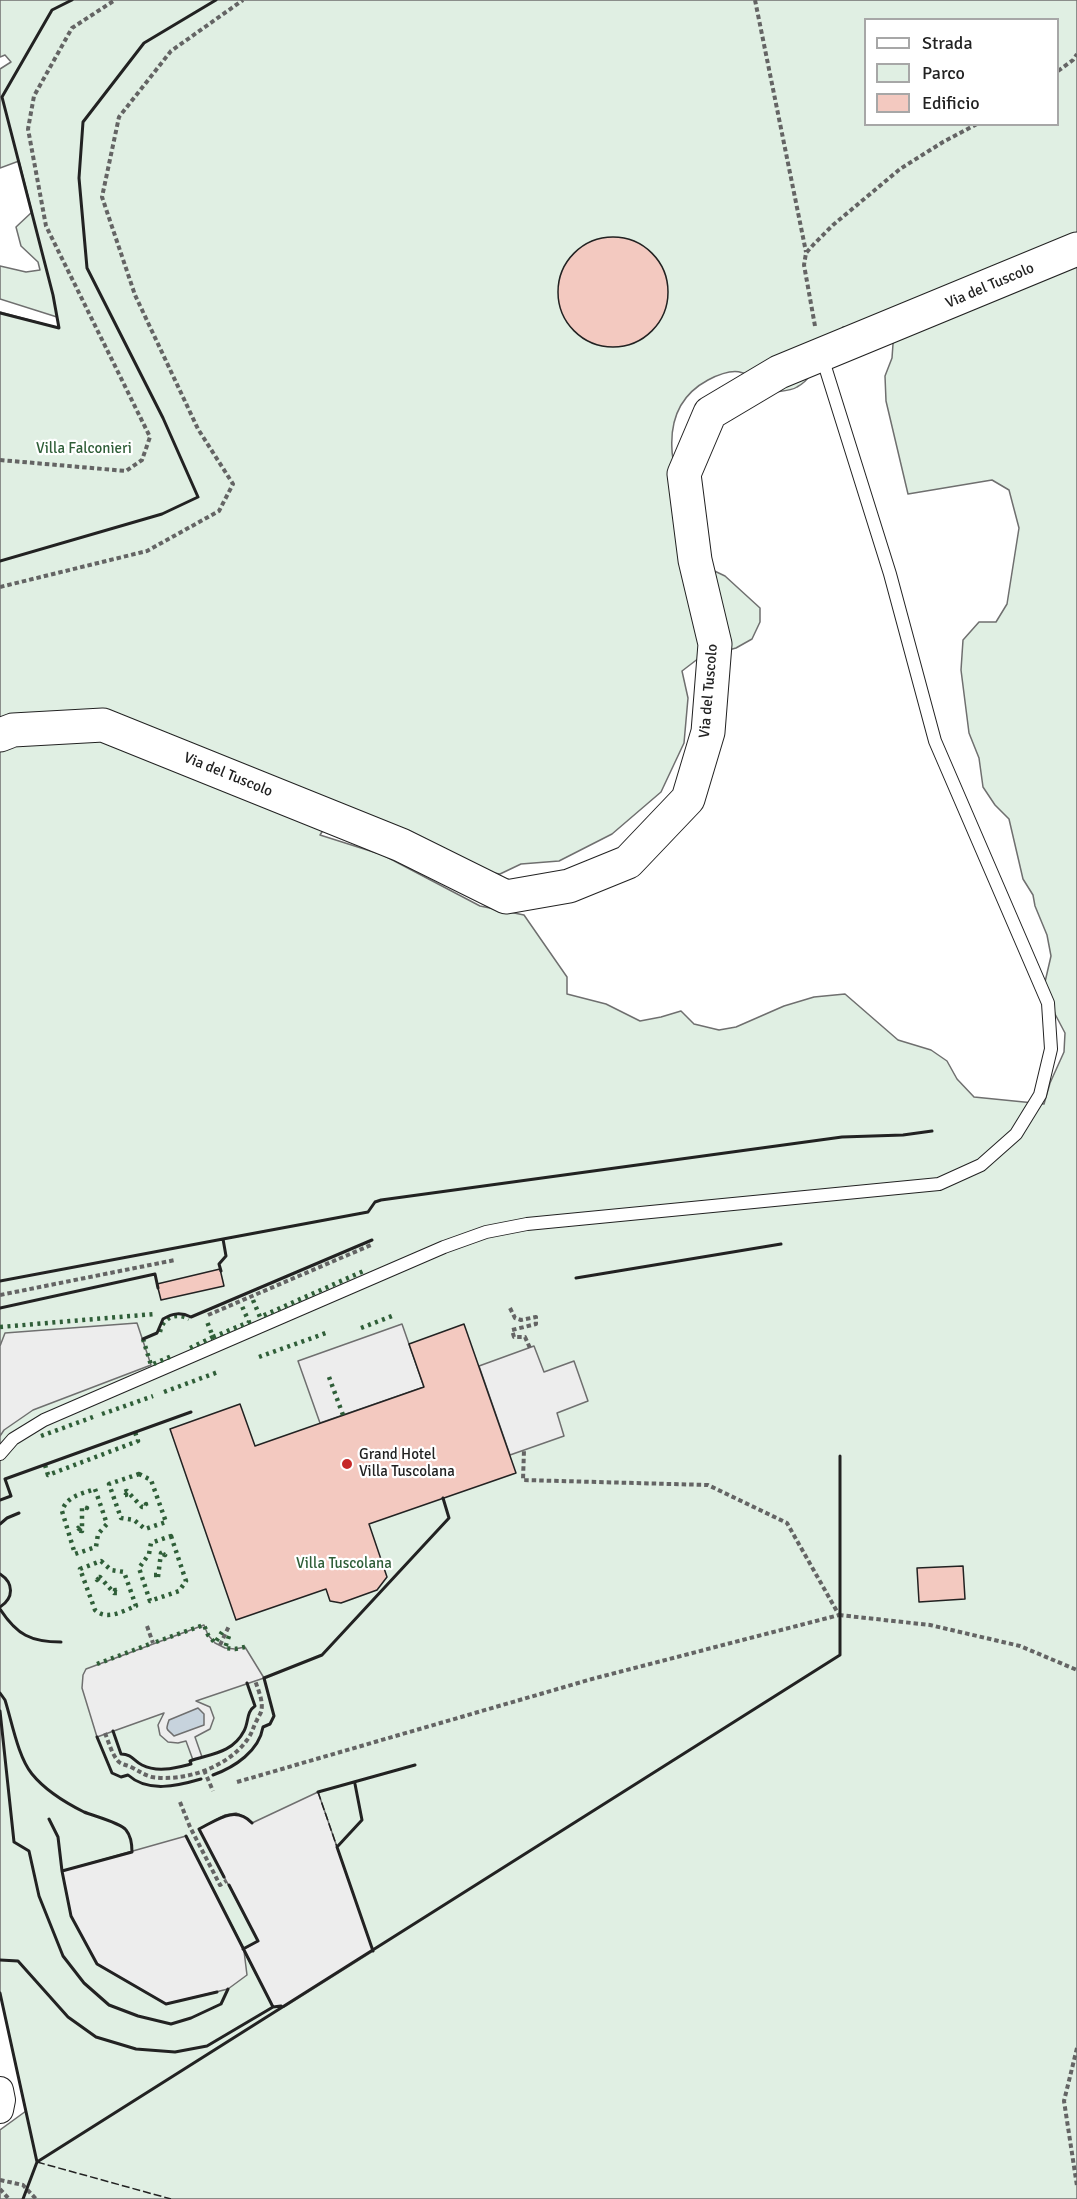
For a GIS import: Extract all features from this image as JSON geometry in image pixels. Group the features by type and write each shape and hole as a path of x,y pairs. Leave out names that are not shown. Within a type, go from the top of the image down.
{"street":[{"name":"Via del Tuscolo","path":"0,735 14,730 102,725 401,845 506,897 569,886 628,862 688,799 708,732 715,644 695,560 684,474 711,413 779,372 1077,249"},
{"path":"0,2090 2,2100 0,2110"}],"lane":[{"path":"0,1454 13,1439 44,1420 434,1251 486,1232 527,1224 939,1184 981,1165 1016,1134 1040,1095 1051,1049 1048,1003 935,741 891,574 822,356"}],"path":[{"path":"0,460 126,471 142,460 150,438 46,226 28,129 34,96 72,28 115,0"},
{"path":"0,587 147,551 219,511 233,484 198,429 135,295 102,198 119,117 171,51 243,0"},
{"path":"755,0 806,253 804,265 822,356"},
{"path":"1059,70 1077,54"},
{"path":"806,253 833,225 900,169 974,126"},
{"path":"208,1315 371,1245"},
{"path":"0,1295 175,1260"},
{"path":"510,1308 515,1318 521,1320 536,1317 536,1324 512,1330 514,1337 525,1337 530,1348"},
{"path":"524,1450 523,1480 708,1485 787,1523 839,1615"},
{"path":"237,1782 592,1679 839,1615 942,1628 1020,1646 1077,1670"},
{"path":"147,1626 153,1643"},
{"path":"220,1645 229,1626"},
{"path":"105,1733 114,1756 121,1764 140,1773 152,1777 168,1777 204,1770 221,1763 234,1753 246,1742 253,1731 261,1713 262,1702 255,1680"},
{"path":"204,1770 213,1791"},
{"path":"180,1802 190,1827 220,1885 226,1881"},
{"path":"1077,2048 1064,2101 1077,2186"},
{"path":"0,2180 23,2185 36,2199"},
{"path":"0,2189 9,2199"}],"green space":[{"path":"0,0 1077,0 1077,2199 0,2199 0,2130 26,2111 0,1993 0,312 59,328 57,317 0,299 0,266 26,272 40,270 38,262 21,246 16,227 32,212 19,161 0,168 0,69 11,62 5,55 0,57","holes":["901,311 892,358 885,376 886,401 908,494 992,480 1009,490 1019,528 1007,604 996,622 979,622 963,640 961,670 969,733 979,758 983,787 995,805 1009,819 1023,879 1033,895 1047,935 1051,956 1045,982 1055,1014 1065,1033 1064,1052 1050,1083 1044,1104 974,1097 957,1079 947,1061 931,1050 898,1040 845,994 814,997 784,1006 736,1027 719,1030 694,1024 681,1011 640,1021 606,1004 567,994 567,977 524,915 480,906 383,855 320,835 340,804 487,872 500,874 521,864 559,861 612,834 661,792 684,743 688,698 682,671 699,658 736,648 752,639 760,622 760,608 725,576 683,556 677,477 672,450 673,428 679,409 698,386 728,372 750,376 774,392 795,388 810,376 843,327 872,327"]}],"shaded area":[{"path":"137,1323 151,1365 33,1410 4,1430 0,1436 0,1346 5,1333"},
{"path":"402,1324 424,1387 320,1423 298,1361"},
{"path":"534,1346 544,1372 574,1361 588,1401 557,1413 564,1436 510,1455 479,1366"},
{"path":"204,1625 208,1635 215,1643 225,1648 245,1647 264,1678 196,1701 210,1707 214,1718 210,1729 195,1737 202,1757 193,1760 186,1741 168,1742 160,1735 158,1725 164,1713 97,1737 82,1688 86,1669"},
{"path":"198,1708 204,1714 204,1725 174,1736 167,1730 169,1720"},
{"path":"318,1792 373,1951 284,2007 273,2007 244,1951 247,1975 228,1989 166,2004 97,1964 71,1916 62,1871 186,1836 244,1949 258,1941 199,1829 225,1815 236,1813 252,1823"}],"building":[{"path":"613,237 634,242 652,253 663,271 668,292 663,313 652,331 634,342 613,347 592,342 574,331 563,313 558,292 563,271 574,253 592,242"},
{"path":"220,1269 224,1286 161,1300 157,1284"},
{"name":"Grand Hotel Villa Tuscolana","path":"464,1324 516,1473 369,1524 387,1577 377,1590 341,1603 330,1601 326,1589 236,1620 170,1429 240,1404 255,1446 424,1387 409,1344"},
{"path":"963,1566 965,1599 919,1602 917,1568"}],"hedge":[{"path":"253,1300 260,1317 366,1270"},
{"path":"213,1337 249,1322 241,1304"},
{"path":"0,1327 155,1314"},
{"path":"160,1332 164,1323 171,1317 179,1316 189,1319"},
{"path":"361,1328 392,1316"},
{"path":"190,1348 213,1337 206,1319"},
{"path":"259,1357 326,1333"},
{"path":"143,1339 151,1365 174,1355"},
{"path":"164,1392 218,1372"},
{"path":"329,1377 343,1415"},
{"path":"102,1414 153,1396"},
{"path":"41,1436 93,1417"},
{"path":"45,1465 48,1475 138,1441 135,1432"},
{"path":"139,1474 151,1480 166,1522 145,1529 134,1520 121,1518 109,1484 139,1474"},
{"path":"95,1489 107,1524 98,1534 96,1547 75,1554 62,1511 71,1499 95,1489"},
{"path":"126,1493 124,1495 127,1491 142,1507 146,1507 146,1504 144,1506"},
{"path":"80,1530 78,1528 77,1530 82,1531 82,1507 87,1508 84,1509"},
{"path":"171,1536 186,1581 179,1591 150,1601 139,1568 149,1554 151,1543 171,1536"},
{"path":"157,1575 154,1575 158,1577 161,1553 163,1552 165,1555 163,1554"},
{"path":"101,1561 111,1570 124,1572 136,1606 110,1615 95,1610 80,1569 101,1561"},
{"path":"99,1578 97,1580 97,1577 100,1577 114,1593 118,1590 115,1592"},
{"path":"156,1642 204,1625 208,1635 215,1643 222,1632"},
{"path":"229,1636 225,1648 245,1647"},
{"path":"97,1664 150,1644"}],"fence":[{"path":"318,1792 337,1847"},
{"path":"37,2162 171,2199"}],"wall":[{"path":"0,313 59,328 53,295 2,97 52,10 72,0"},
{"path":"0,561 162,514 198,497 163,418 87,268 79,178 83,122 144,43 216,0"},
{"path":"221,1271 219,1264 226,1256 223,1239 368,1212 375,1202 381,1200 842,1137 903,1135 932,1131"},
{"path":"0,1281 223,1239"},
{"path":"143,1339 157,1333 163,1319 170,1315 184,1314 191,1317 372,1240"},
{"path":"576,1278 781,1244"},
{"path":"0,1308 155,1274 158,1288"},
{"path":"0,1500 11,1496 5,1479 191,1412"},
{"path":"37,2162 840,1655 840,1456"},
{"path":"213,1775 230,1768 245,1757 257,1744 263,1727 270,1724 274,1716 264,1678 322,1655 449,1518 443,1498"},
{"path":"0,1524 19,1513"},
{"path":"0,1574 10,1586 10,1595 0,1607"},
{"path":"0,1609 12,1625 26,1635 41,1640 61,1642"},
{"path":"113,1731 121,1754 130,1756 142,1765 160,1769 191,1764 190,1761 227,1749 239,1739 246,1728 250,1711 255,1706 247,1683"},
{"path":"0,1693 5,1700 23,1758 32,1774 49,1791 70,1805 123,1827 130,1837 132,1852 62,1871 58,1837 49,1819"},
{"path":"0,1711 14,1842 29,1851 39,1896 63,1956 84,1983 109,2005 138,2016 171,2024 191,2018 221,2004 228,1989"},
{"path":"97,1737 112,1773 121,1777 128,1775 136,1781 154,1786 182,1784 201,1779"},
{"path":"318,1792 415,1765"},
{"path":"355,1784 362,1820 337,1847 373,1951"},
{"path":"224,1877 199,1829 219,1818 233,1815 239,1815 252,1823"},
{"path":"186,1836 273,2007"},
{"path":"62,1871 71,1916 97,1964 166,2004 217,1992"},
{"path":"229,1885 258,1941 243,1949"},
{"path":"0,1960 18,1961 68,2017 96,2037 136,2049 175,2052 207,2046 273,2007 281,2006"},
{"path":"0,1993 37,2162 23,2199"}],"place":[{"name":"Grand Hotel Villa Tuscolana","path":"347,1464"}],"park label":[{"name":"Villa Falconieri","path":"84,449"},
{"name":"Villa Tuscolana","path":"344,1564"}]}
